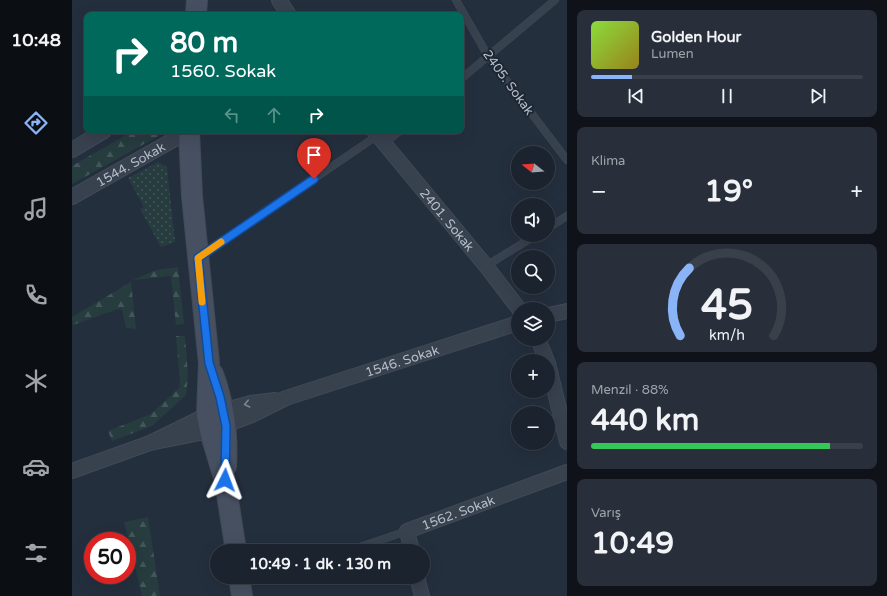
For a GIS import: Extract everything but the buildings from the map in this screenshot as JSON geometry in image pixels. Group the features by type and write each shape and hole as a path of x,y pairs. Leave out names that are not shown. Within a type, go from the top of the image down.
{"main road":[{"path":"196,12 197,0"},
{"path":"188,134 198,258 209,363 235,544"}],"street":[{"path":"279,0 287,12"},
{"path":"72,150 99,134"},
{"name":"1544. Sokak","path":"72,197 183,134"},
{"name":"2401. Sokak","path":"379,137 486,266 514,302"},
{"path":"555,314 567,311"},
{"name":"1546. Sokak","path":"72,471 150,443 511,325"},
{"path":"555,391 567,442"},
{"name":"1562. Sokak","path":"408,531 567,472"},
{"path":"408,531 411,544"},
{"path":"419,584 422,596"}],"lane":[{"name":"2405. Sokak","path":"456,0 463,12"},
{"path":"464,76 555,0"},
{"name":"2405. Sokak","path":"464,14 488,56 567,160"},
{"path":"198,258 379,137 390,134"},
{"path":"555,224 567,216"},
{"path":"486,266 525,242"},
{"name":"1562. Sokak","path":"369,544 408,531"}],"green space":[{"path":"128,134 162,134 72,184 72,166"},
{"path":"158,162 167,167 175,242 161,247 140,209 144,207 128,178"},
{"path":"178,267 184,324 176,325 171,276 133,280 156,270"},
{"path":"131,282 136,329 126,328 122,310 118,309 73,325 72,317"},
{"path":"176,336 185,336 188,375 186,395 152,426 112,441 108,431 151,414 179,388 180,382"},
{"path":"148,517 160,596 142,596 136,571 136,532 126,532 124,522"}],"slow traffic":[{"path":"202,302 198,258 221,242"}],"route":[{"path":"225,480 227,450 226,426 224,410 209,363 198,258 314,179"}]}
